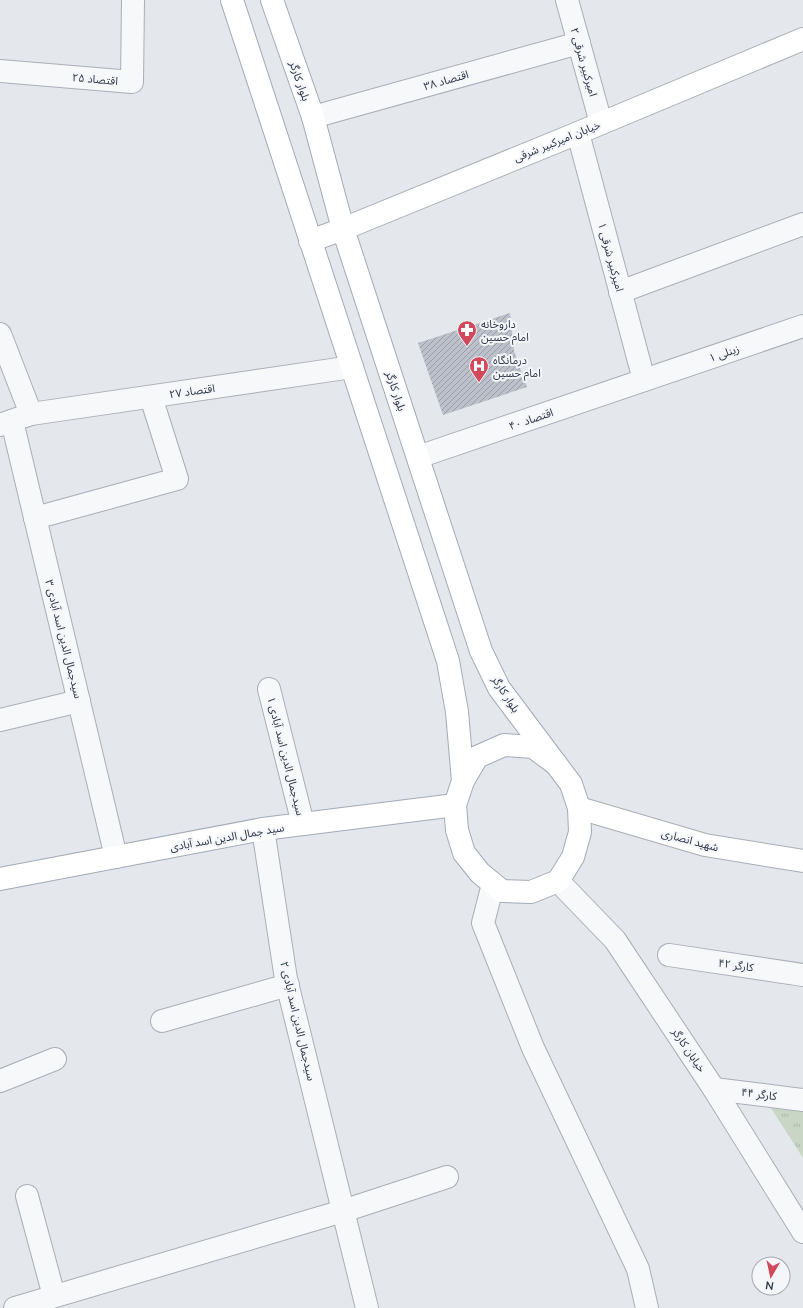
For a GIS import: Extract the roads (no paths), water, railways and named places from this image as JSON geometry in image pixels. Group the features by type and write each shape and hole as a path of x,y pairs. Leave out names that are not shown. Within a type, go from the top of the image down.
{"main road":[{"path":"232,0 448,662 457,712 463,781"},
{"name":"بلوار کارگر","path":"272,0 313,118 343,229 481,651 499,688 556,764"},
{"name":"خیابان امیرکبیر شرقی","path":"310,241 343,229 578,133 803,39"},
{"path":"504,745 533,746 556,764 571,784 579,808 580,832 573,857 558,881 531,892 502,891 480,873 464,853 457,830 455,805 463,781 478,757 504,745"},
{"name":"سید جمال الدین اسد آبادی","path":"0,880 263,829 455,805"},
{"name":"شهید انصاری","path":"579,808 705,845 803,861"}],"street":[{"name":"اقتصاد ۲۵","path":"0,71 132,82 133,0"},
{"name":"امیرکبیر شرقی ۲","path":"567,0 601,123"},
{"name":"۳۸ اقتصاد","path":"313,118 579,43"},
{"name":"امیرکبیر شرقی ۱","path":"578,133 644,380"},
{"path":"620,292 803,224"},
{"name":"زینلی ۱","path":"644,380 803,326"},
{"name":"سیدجمال الدین اسد آبادی ۳","path":"0,334 14,420 35,518 116,857"},
{"name":"اقتصاد ۲۷","path":"14,420 151,397 352,367"},
{"name":"اقتصاد ۴۰","path":"418,457 644,380"},
{"path":"35,518 177,479 151,397"},
{"name":"سیدجمال الدین اسد آبادی ۱","path":"269,689 303,824"},
{"path":"0,720 79,701"},
{"name":"سیدجمال الدین اسد آبادی ۲","path":"263,829 288,985 367,1308"},
{"name":"خیابان کارگر","path":"558,881 615,940 714,1089 803,1232"},
{"path":"493,884 483,923 533,1048 638,1269 647,1308"},
{"name":"کارگر ۴۲","path":"669,955 803,975"},
{"path":"162,1021 288,985"},
{"path":"0,1081 55,1059"},
{"name":"کارگر ۴۴","path":"714,1089 803,1100"},
{"path":"15,1308 343,1211 447,1177"},
{"path":"27,1196 54,1296"}],"place":[{"name":"داروخانه امام حسین","path":"467,347"},
{"name":"درمانگاه امام حسین","path":"479,383"}]}
